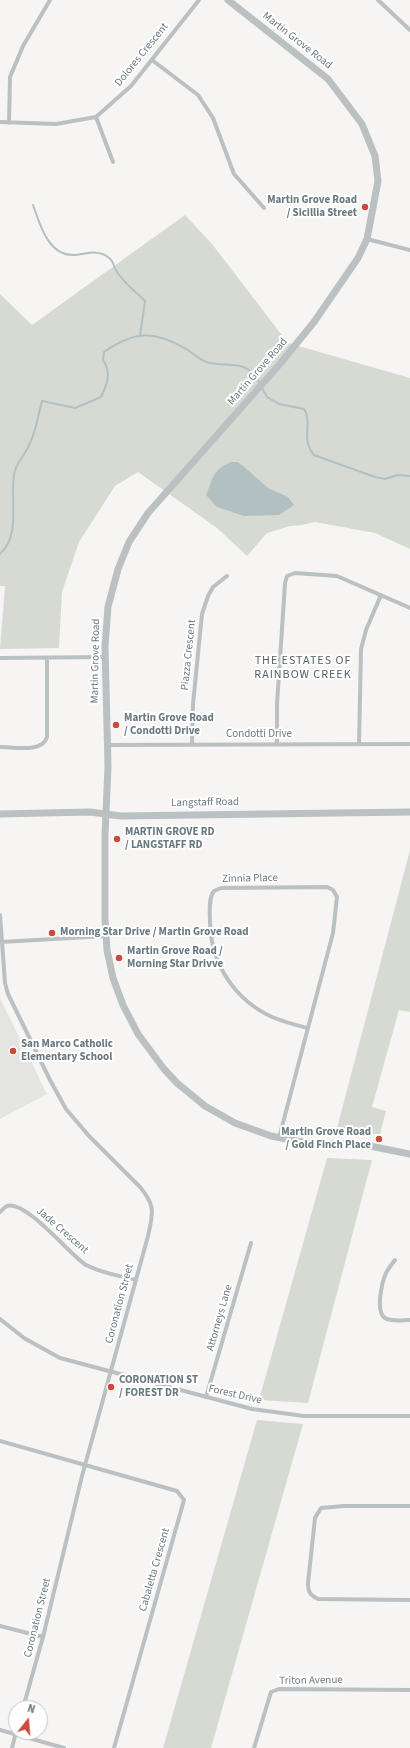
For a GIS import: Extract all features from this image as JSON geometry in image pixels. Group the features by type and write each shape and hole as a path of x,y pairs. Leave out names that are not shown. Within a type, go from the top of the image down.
{"street":[{"path":"9,123 10,77 23,46 50,0"},
{"name":"Dolores Crescent","path":"96,117 131,86 169,36 199,0"},
{"name":"Martin Grove Road","path":"228,0 328,79 362,124 375,156 378,180 367,239 358,258 314,322 279,365 148,513 129,542 116,576 109,601 105,657 108,745 105,850 107,950 113,978 123,1005 138,1034 164,1069 192,1096 221,1116 250,1129 279,1138 307,1143 365,1145 410,1154"},
{"path":"378,0 410,30"},
{"path":"152,60 198,95 213,118 234,174 264,208"},
{"path":"0,122 56,124 96,117 113,162"},
{"path":"367,239 410,250"},
{"path":"277,744 277,704 285,583 288,576 295,573 337,576 410,608"},
{"name":"Piazza Crescent","path":"192,744 193,704 202,614 208,596 214,587 227,576"},
{"path":"359,744 361,649 366,630 381,595"},
{"path":"0,658 105,657"},
{"path":"0,747 35,747 41,746 46,742 47,658"},
{"name":"Condotti Drive","path":"108,745 410,744"},
{"name":"Langstaff Road","path":"0,814 90,812 129,816 410,812"},
{"name":"Zinnia Place","path":"279,1138 333,934 337,908 336,893 327,887 221,888 214,890 211,897 210,906 212,942 221,969 229,982 238,993 257,1009 273,1018 307,1028"},
{"name":"Coronation Street","path":"0,915 5,983 8,994 59,1098 78,1124 140,1187 151,1202 153,1213 25,1700"},
{"path":"1,942 106,936"},
{"name":"Jade Crescent","path":"0,1212 8,1206 15,1206 38,1220 75,1257 87,1265 136,1280"},
{"name":"Attorneys Lane","path":"206,1398 251,1243"},
{"path":"395,1260 386,1272 379,1305 381,1313 385,1318 410,1320"},
{"name":"Forest Drive","path":"0,1319 24,1338 50,1353 68,1360 206,1398 252,1409 304,1416 410,1416"},
{"path":"0,1441 86,1464"},
{"name":"Cabaletta Crescent","path":"86,1464 177,1491 184,1500 114,1748"},
{"path":"410,1506 344,1506 321,1508 315,1518 308,1592 311,1596 318,1599 410,1600"},
{"path":"0,1626 43,1637"},
{"name":"Triton Avenue","path":"254,1748 271,1692 279,1689 410,1690"},
{"path":"38,1740 64,1748"}],"shaded area":[{"path":"185,215 212,244 288,343 410,378 410,549 375,533 315,522 290,526 267,533 247,556 217,528 138,472 115,486 79,542 62,592 59,648 0,649 5,586 0,586 0,294 32,325"},
{"path":"231,462 237,462 242,465 268,488 288,497 294,505 279,515 244,516 217,507 206,495 216,472"},
{"path":"410,850 410,1012 399,1010 372,1107 386,1111 380,1134 336,1132"},
{"name":"San Marco Catholic Elementary School","path":"0,998 47,1094 0,1119"},
{"path":"327,1158 372,1160 308,1403 259,1400"},
{"path":"257,1420 303,1424 211,1748 163,1748"}],"waterway":[{"path":"33,205 46,238 58,251 75,255 94,253 105,255 112,261 123,280 145,301 140,336"},
{"path":"0,554 6,546 13,527 13,485 15,471 31,440 42,401 75,408 101,397 108,378 106,365 103,360 104,352 125,340 135,337 154,336 164,338 207,362 245,367 255,376 260,384"},
{"path":"262,388 267,397 279,404 304,409 307,420 308,443 314,455 375,477 385,479 398,475 410,476"}],"place":[{"name":"Martin Grove Road / Sicillia Street","path":"365,207"},
{"name":"Martin Grove Road / Condotti Drive","path":"116,725"},
{"name":"MARTIN GROVE RD / LANGSTAFF RD","path":"117,839"},
{"name":"Morning Star Drive / Martin Grove Road","path":"52,933"},
{"name":"Martin Grove Road / Morning Star Drivve","path":"119,958"},
{"name":"San Marco Catholic Elementary School","path":"13,1051"},
{"name":"Martin Grove Road / Gold Finch Place","path":"379,1139"},
{"name":"CORONATION ST / FOREST DR","path":"111,1387"}],"district":[{"name":"THE ESTATES OF RAINBOW CREEK","path":"303,668"}]}
